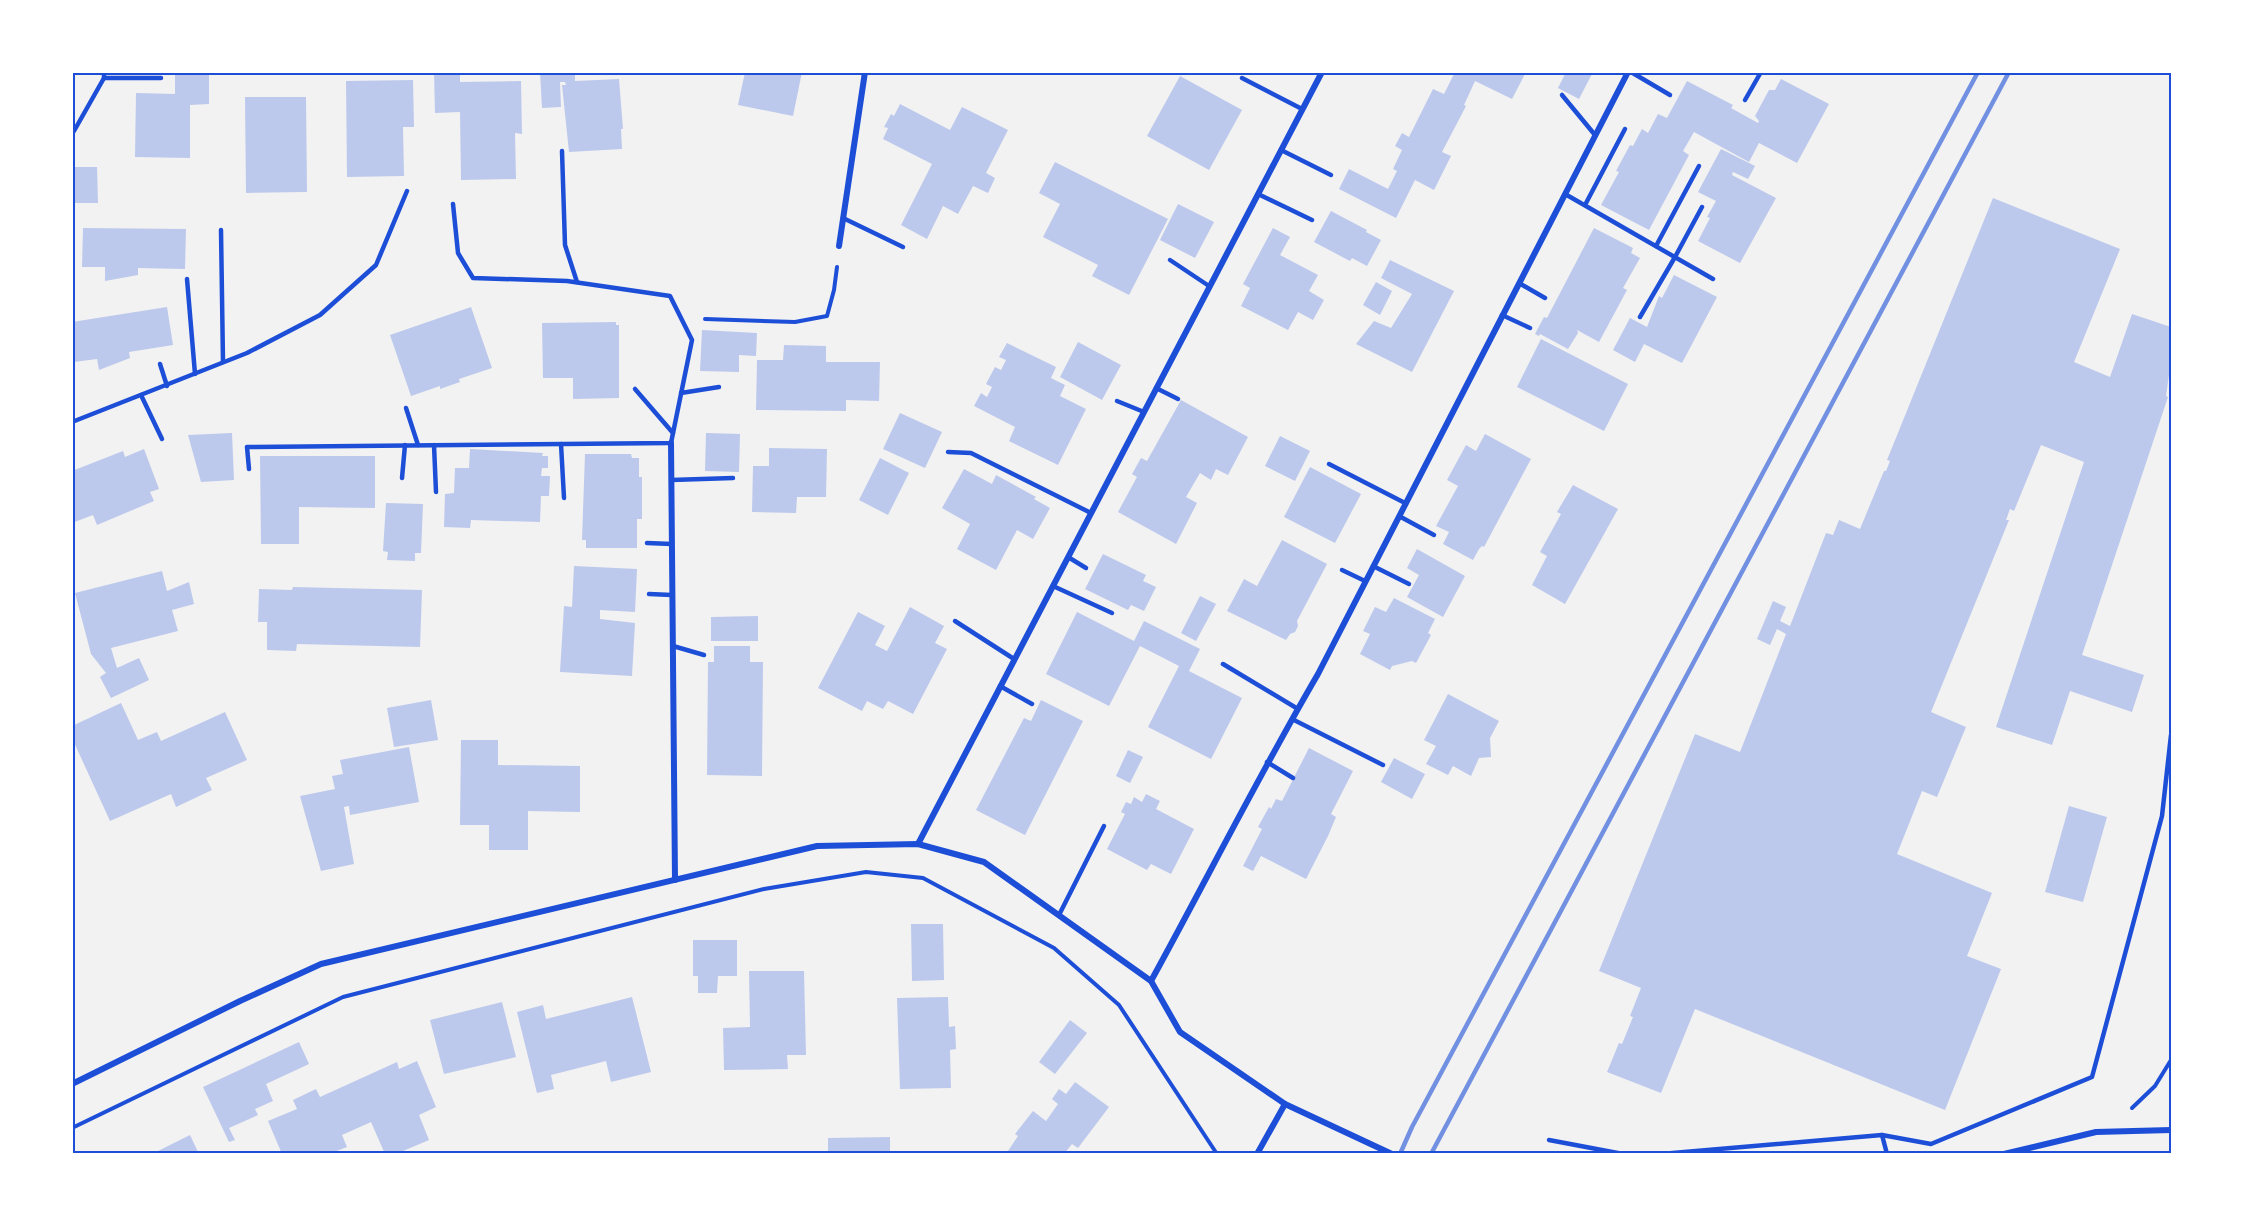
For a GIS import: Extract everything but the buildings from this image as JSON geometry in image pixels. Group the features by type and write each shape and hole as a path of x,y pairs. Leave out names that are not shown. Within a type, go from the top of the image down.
{"street":[{"path":"839,246 865,72"},
{"path":"918,843 1322,72"},
{"path":"1151,981 1267,762 1298,709 1629,72"},
{"path":"671,443 675,880"},
{"path":"72,1084 240,1001 321,964 818,846 918,843 984,862 1151,981 1180,1032 1285,1104 1392,1154"},
{"path":"1257,1154 1285,1104"},
{"path":"2004,1154 2108,1131 2171,1130"}],"lane":[{"path":"74,131 104,78 104,72"},
{"path":"1629,72 1670,95"},
{"path":"1745,100 1761,72"},
{"path":"104,78 161,78"},
{"path":"1242,78 1302,109"},
{"path":"1562,95 1595,135"},
{"path":"1585,205 1625,129"},
{"path":"1281,150 1331,175"},
{"path":"562,151 566,245 577,282"},
{"path":"1656,246 1699,166"},
{"path":"72,422 247,353 320,315 376,265 407,191"},
{"path":"1258,194 1312,220"},
{"path":"1565,194 1713,279"},
{"path":"249,470 247,447 671,443 692,340 670,296 577,282 473,278 458,253 453,204"},
{"path":"1640,317 1702,207"},
{"path":"843,218 903,247"},
{"path":"221,230 224,362"},
{"path":"1170,260 1209,286"},
{"path":"187,279 195,374"},
{"path":"1519,283 1545,298"},
{"path":"1502,315 1530,328"},
{"path":"160,364 167,386"},
{"path":"681,393 719,387"},
{"path":"1156,388 1178,399"},
{"path":"635,389 673,433"},
{"path":"141,395 162,439"},
{"path":"1117,401 1144,412"},
{"path":"406,408 418,445"},
{"path":"561,444 564,498"},
{"path":"402,478 405,445"},
{"path":"434,445 436,492"},
{"path":"948,452 971,453 1091,513"},
{"path":"1329,464 1405,503"},
{"path":"671,480 733,478"},
{"path":"1399,516 1434,535"},
{"path":"647,543 672,544"},
{"path":"1068,557 1086,568"},
{"path":"1373,566 1409,584"},
{"path":"1342,570 1365,581"},
{"path":"1053,586 1112,613"},
{"path":"649,594 672,595"},
{"path":"955,621 1014,659"},
{"path":"673,646 704,655"},
{"path":"1223,664 1298,709"},
{"path":"1000,686 1032,704"},
{"path":"1292,718 1383,765"},
{"path":"1661,1154 1882,1135 1931,1144 2092,1077 2162,816 2171,735"},
{"path":"1267,762 1293,778"},
{"path":"1059,915 1104,826"},
{"path":"1882,1135 1887,1154"},
{"path":"1549,1140 1623,1154"}],"path":[{"path":"681,318 795,322 827,316 834,290 839,246"},
{"path":"72,1128 343,997 764,889 866,872 923,878 1054,948 1119,1005 1217,1154"},
{"path":"2108,1131 2155,1086 2171,1060"}],"railway":[{"path":"1400,1154 1412,1127 1978,72"},
{"path":"1431,1154 2009,72"}]}
